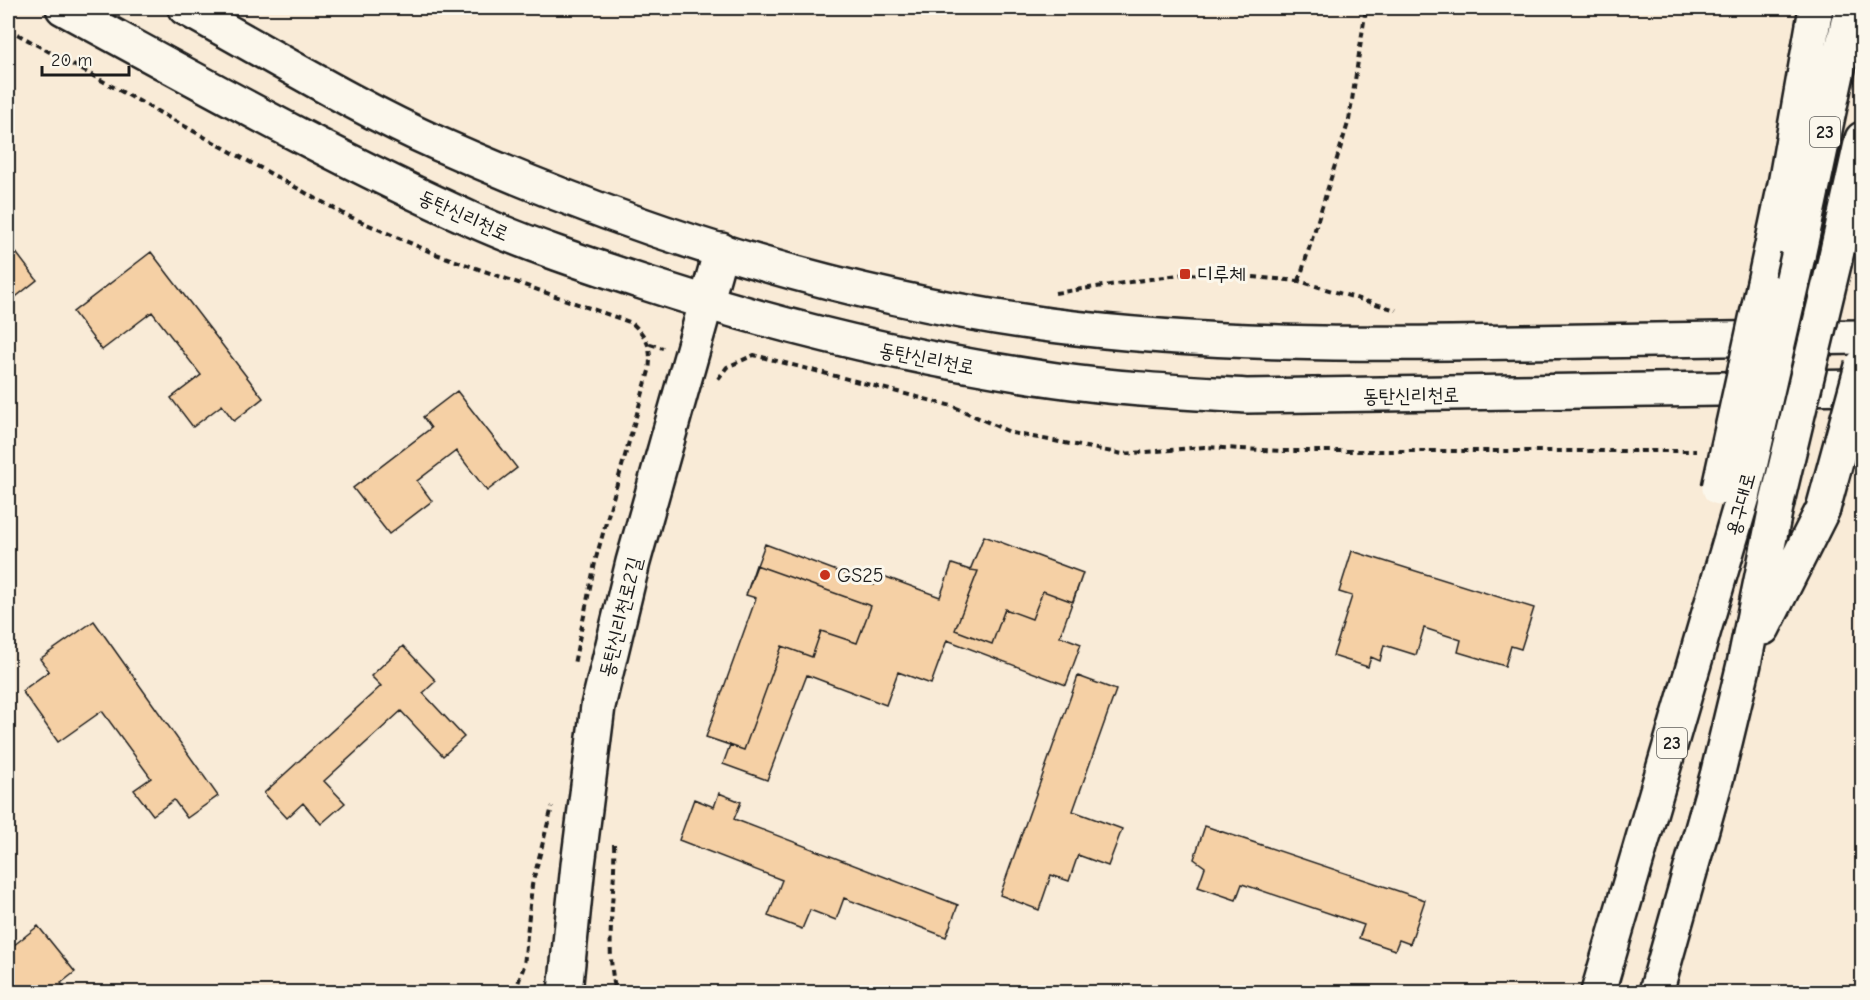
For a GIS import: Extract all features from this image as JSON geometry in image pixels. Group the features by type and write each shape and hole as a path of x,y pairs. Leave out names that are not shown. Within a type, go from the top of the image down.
{"main road":[{"name":"동탄신리천로","path":"63,8 324,150 474,221 552,253 706,303 874,347 962,365 1060,381 1246,396 1324,397 1863,387"},
{"path":"185,8 435,142 578,201 721,250 803,274 956,309 1048,324 1176,337 1323,345 1863,337"},
{"path":"1785,255 1816,8"},
{"name":"용구대로","path":"1598,993 1700,650 1731,491 1785,255 1851,8"},
{"name":"용구대로","path":"1656,993 1717,776 1744,664 1777,502 1863,139"},
{"name":"동탄신리천로2길","path":"565,993 598,706 633,562 693,357 721,250"},
{"path":"1744,664 1823,509 1863,366"}],"path":[{"path":"1299,281 1349,120 1366,8"},
{"path":"8,29 346,215 434,252 632,323 650,344"},
{"path":"1043,291 1054,293 1185,274 1299,281 1394,310 1406,310"},
{"path":"715,389 727,367 754,355 952,406 1012,433 1123,454 1204,447 1281,451 1708,451"},
{"path":"614,838 615,880 610,969 616,993"}],"building":[{"path":"8,242 37,280 8,303"},
{"path":"151,252 263,398 234,421 222,405 193,427 171,398 201,375 152,312 102,350 73,312"},
{"path":"457,391 517,468 487,491 456,451 417,481 432,501 389,534 353,488 431,428 423,417"},
{"path":"984,536 1083,573 1073,602 1043,591 1032,619 1005,609 992,644 955,630 978,571 970,570"},
{"path":"984,536 1083,573 1060,636 1081,644 1066,685 947,640 931,684 898,672 886,705 807,675 767,780 723,764 730,745 706,737 756,598 746,595 765,544 874,585 878,574 940,597 952,564 970,570"},
{"path":"1352,551 1534,608 1521,649 1511,646 1505,666 1458,652 1461,640 1424,628 1416,655 1384,645 1380,661 1371,657 1368,667 1333,656 1352,596 1339,592"},
{"path":"756,565 871,606 857,643 821,631 812,657 782,646 744,750 706,737 756,598 746,595"},
{"path":"94,621 218,796 187,818 174,800 153,815 134,790 151,778 102,711 58,742 22,691 49,671 40,659"},
{"path":"403,646 436,681 423,693 464,737 443,756 401,711 324,781 345,803 321,824 303,803 287,818 264,793 381,686 371,676"},
{"path":"1078,676 1116,690 1073,811 1122,829 1108,866 1078,855 1069,881 1051,875 1039,910 1000,895"},
{"path":"719,793 741,802 734,819 958,905 946,937 844,898 836,920 810,910 802,929 768,916 782,880 679,840 694,799 714,807"},
{"path":"1205,826 1425,900 1410,944 1399,940 1395,950 1359,938 1364,925 1242,884 1236,900 1198,887 1205,867 1194,859"},
{"path":"38,926 75,972 61,983 69,992 8,992 8,950"}],"place":[{"name":"디루체","path":"1185,274"},
{"name":"GS25","path":"825,575"}]}
